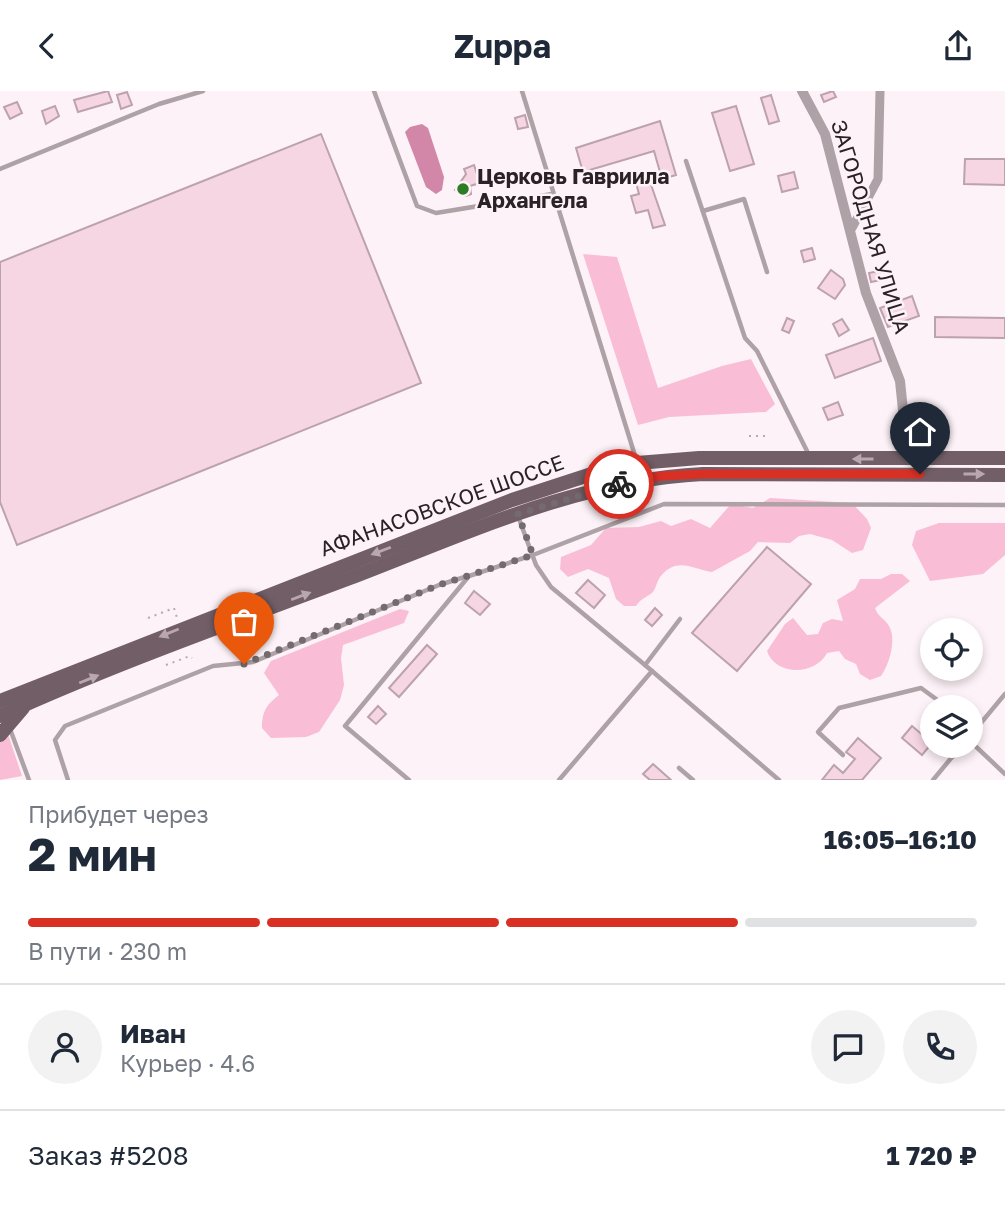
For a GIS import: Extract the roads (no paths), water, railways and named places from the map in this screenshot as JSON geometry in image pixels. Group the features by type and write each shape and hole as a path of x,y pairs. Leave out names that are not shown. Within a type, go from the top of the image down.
{"main road":[{"name":"АФАНАСОВСКОЕ ШОССЕ","path":"3,725 26,705 604,470 637,463 699,458 1005,458"},
{"name":"АФАНАСОВСКОЕ ШОССЕ","path":"0,701 515,507 661,476 1005,475"}],"street":[{"name":"ЗАГОРОДНАЯ УЛИЦА","path":"802,91 825,134 852,228 866,293 900,381 908,459"},
{"path":"852,228 878,179 880,91"}],"lane":[{"path":"0,169 159,104 203,91"},
{"path":"374,91 417,206 425,211 436,213 552,194"},
{"path":"522,91 637,463"},
{"path":"686,161 745,338 757,351 811,459"},
{"path":"703,211 744,199 767,272"},
{"path":"68,780 55,740 65,726 213,666 253,662 439,585 533,555 664,504 1005,505"},
{"path":"515,507 533,555 551,587 779,780"},
{"path":"409,780 345,726 469,576"},
{"path":"645,665 680,619"},
{"path":"559,780 652,671"},
{"path":"843,755 818,732 839,708 921,688 931,695"},
{"path":"983,721 1005,694"},
{"path":"3,725 29,780"},
{"path":"983,753 1005,773"},
{"path":"933,780 951,758"},
{"path":"680,768 693,780"}],"place":[{"name":"Церковь Гавриила Архангела","path":"463,189"}]}
